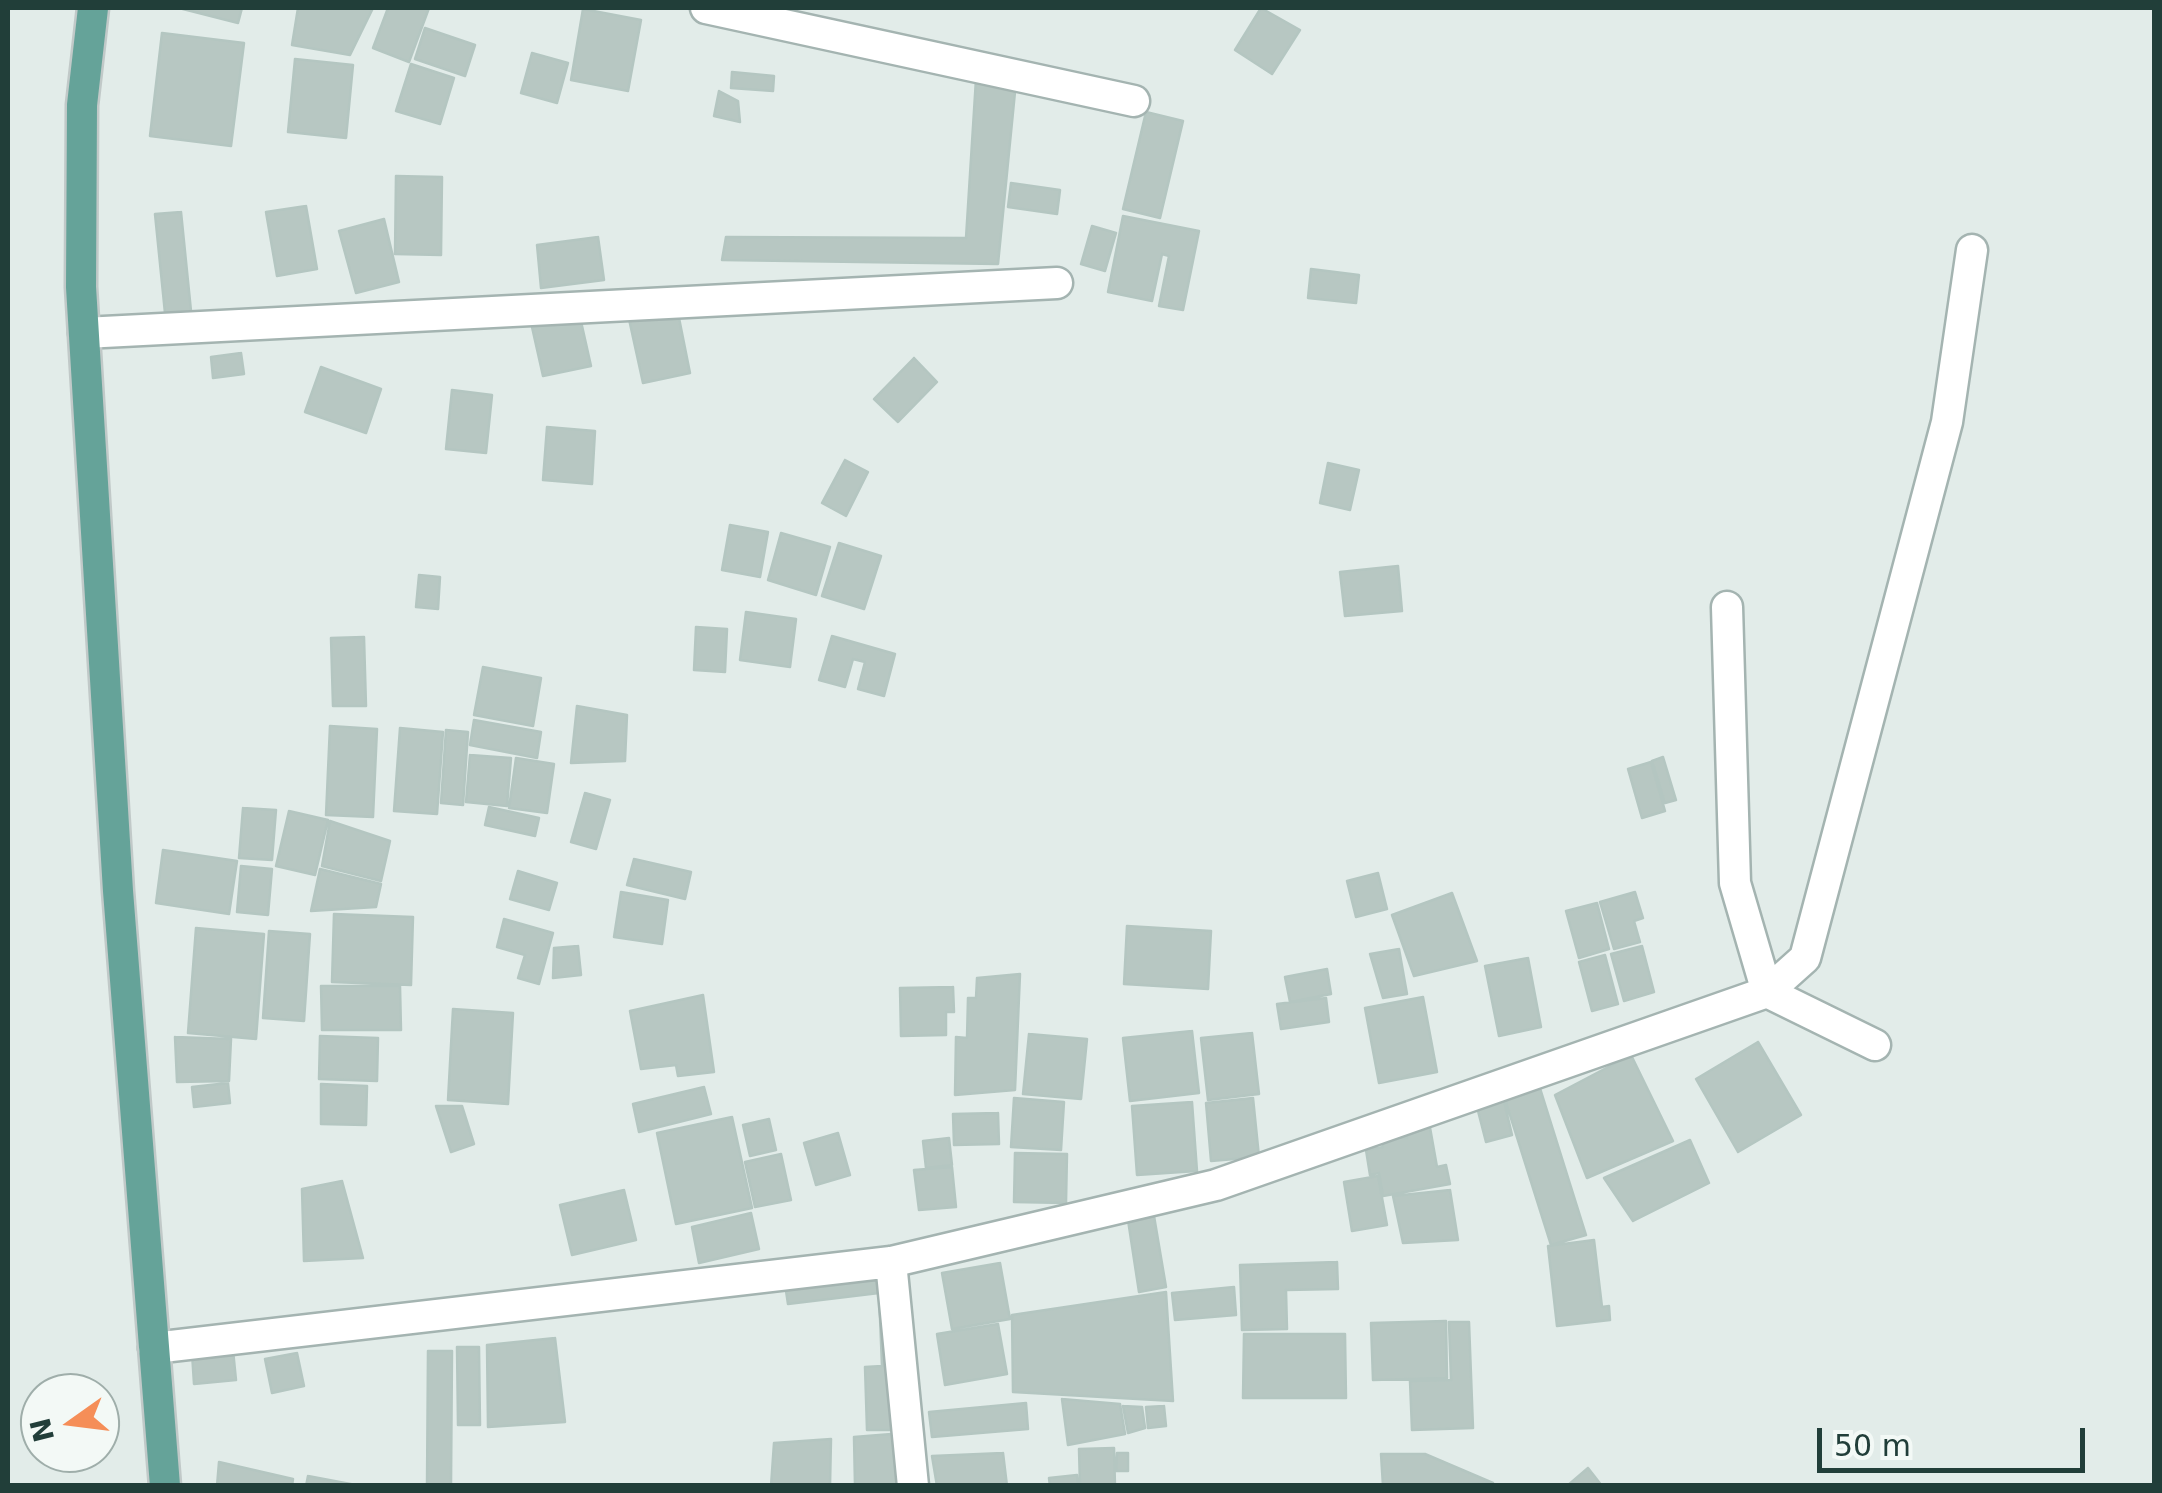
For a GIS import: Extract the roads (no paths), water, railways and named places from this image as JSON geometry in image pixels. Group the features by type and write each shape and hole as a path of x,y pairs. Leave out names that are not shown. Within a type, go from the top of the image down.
{"main road":[{"path":"93,8 82,104 84,333 118,892 165,1486"}],"street":[{"path":"706,8 1134,100"},
{"path":"154,1348 891,1262 1216,1185 1767,992 1805,958 1947,422 1972,250"},
{"path":"84,333 1056,283"},
{"path":"1727,607 1736,884 1767,992 1876,1046"},
{"path":"891,1262 913,1486"}]}
